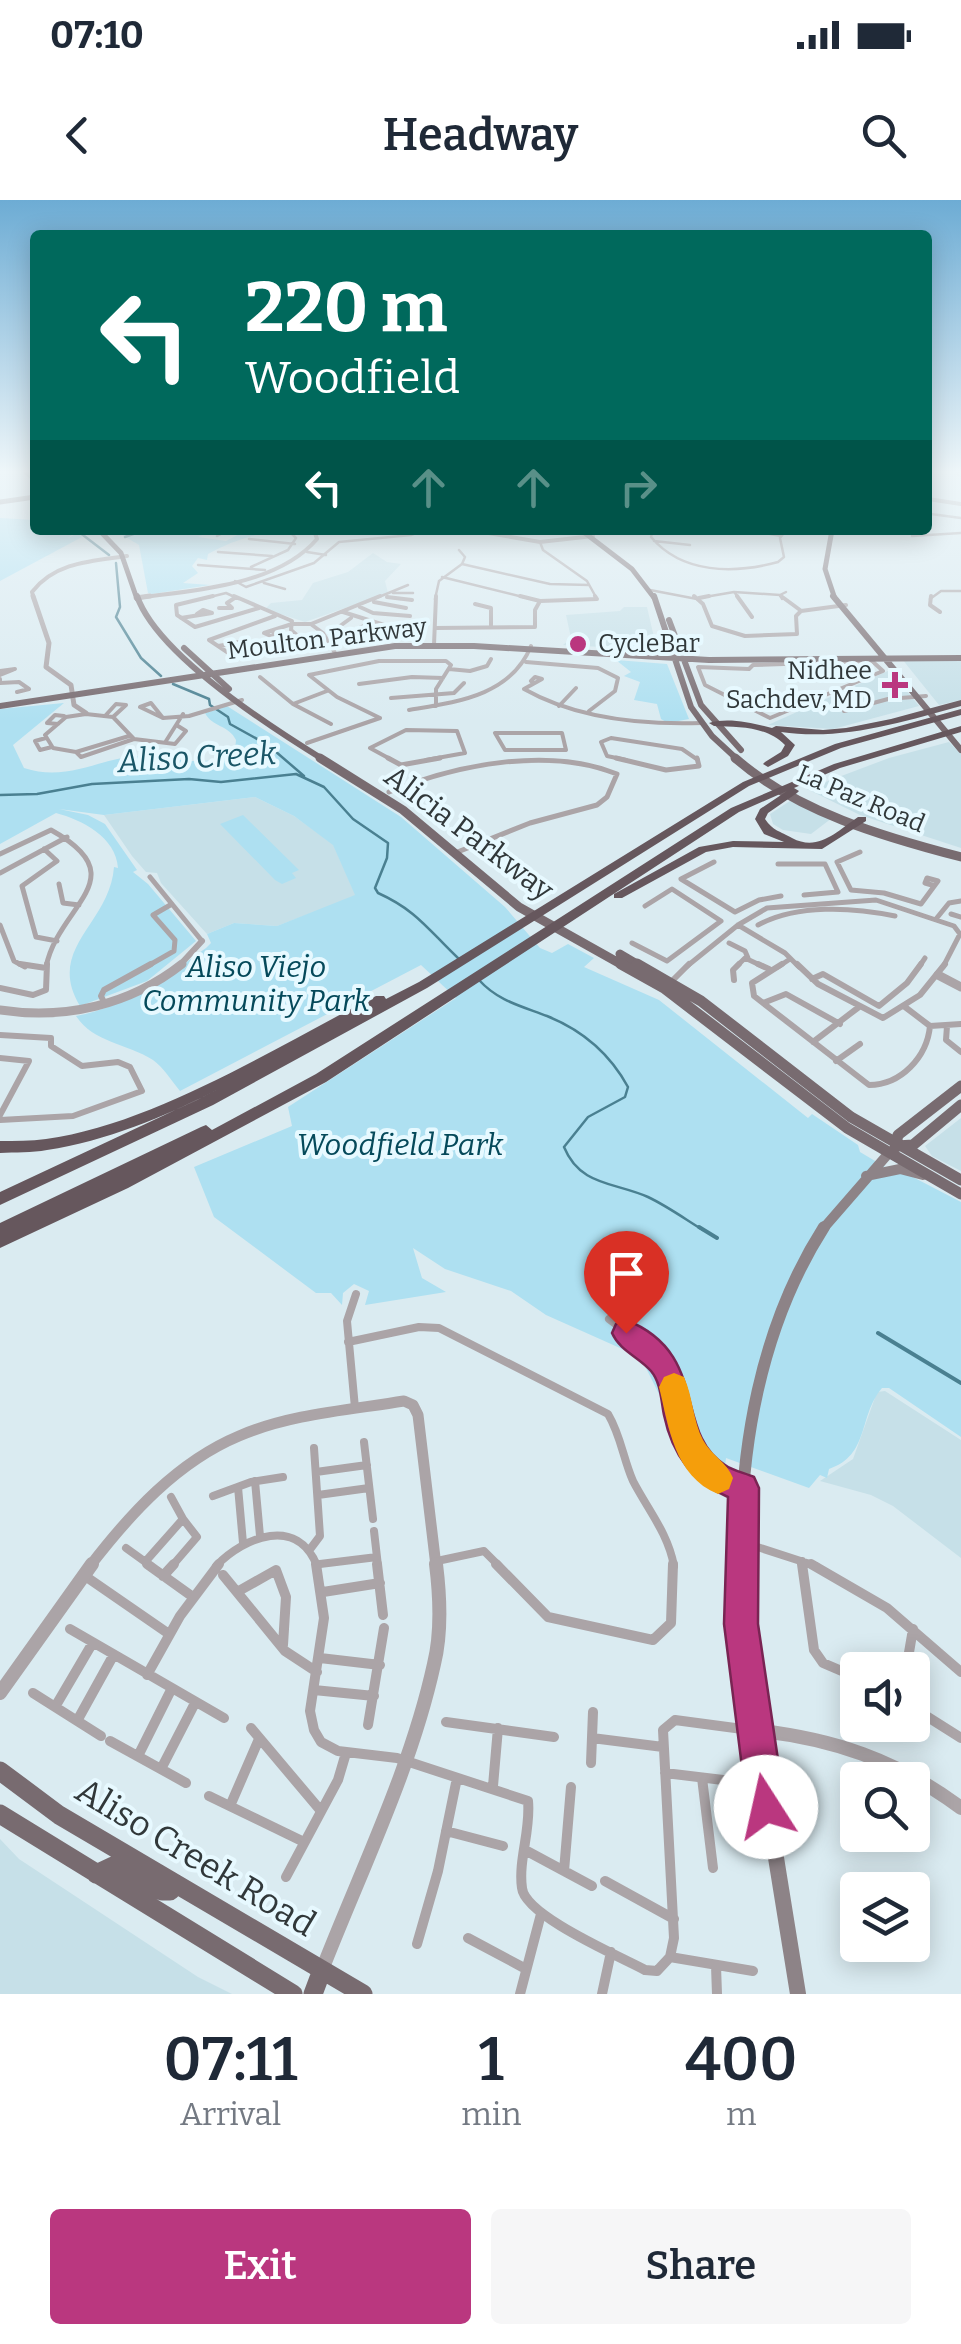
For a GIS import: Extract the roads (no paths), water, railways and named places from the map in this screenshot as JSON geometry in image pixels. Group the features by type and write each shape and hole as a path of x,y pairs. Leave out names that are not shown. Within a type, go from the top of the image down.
{"highway":[{"path":"742,782 757,770 782,761 960,707"},
{"path":"708,723 736,721 825,734 914,720"},
{"path":"0,1148 39,1148 74,1141 155,1112 420,983 500,937 742,782 782,761 790,748 781,735 748,726 708,723"},
{"path":"0,1241 237,1126 386,1039 692,836 808,781 928,741 959,736"},
{"path":"770,799 760,822 772,835 789,841 821,840 856,820"},
{"path":"628,890 770,799"},
{"path":"559,925 574,922 703,849 734,844 822,846 856,820"},
{"path":"0,1199 208,1101 420,983"},
{"path":"0,1230 247,1110 444,1001"}],"main road":[{"name":"La Paz Road","path":"612,555 653,590 677,657 685,694 756,771 856,820 961,854"},
{"path":"834,555 832,574 843,605 959,736"},
{"name":"Alicia Parkway","path":"132,556 140,598 152,628 208,671 238,702 404,810 458,852"},
{"name":"Alicia Parkway","path":"140,578 140,598"},
{"name":"Moulton Parkway","path":"0,704 74,697 334,651 435,643 745,662 885,653"},
{"name":"Moulton Parkway","path":"530,648 677,657"},
{"name":"Moulton Parkway","path":"745,662 885,653 961,656"},
{"name":"La Paz Road","path":"677,657 687,671 708,723"},
{"path":"923,697 961,750"},
{"name":"Alicia Parkway","path":"304,744 388,792 522,905 668,984 802,1095 892,1150 924,1175 961,1194"},
{"path":"352,777 388,792 404,810"},
{"path":"798,1994 753,1730 741,1624 740,1542 756,1396 770,1344 817,1238 892,1150 898,1135 961,1086"},
{"path":"892,1150 913,1145 961,1105"},
{"name":"Alicia Parkway","path":"892,1150 961,1180"},
{"path":"866,1176 899,1169 924,1175"},
{"name":"Aliso Creek Road","path":"0,1771 59,1815 363,1994"},
{"name":"Aliso Creek Road","path":"0,1814 294,1994"},
{"path":"96,1874 113,1866 162,1890 170,1891 176,1885"},
{"path":"313,1994 322,1970"}],"street":[{"path":"256,555 274,556"},
{"path":"140,598 235,581 302,555"},
{"path":"235,581 246,587 263,583 327,555"},
{"path":"435,643 434,604 442,577 462,564 464,555"},
{"path":"442,577 540,600 596,600 590,585 550,555"},
{"path":"677,555 695,565 772,564 784,555"},
{"path":"86,714 66,680 46,667 49,642 33,590 40,581 64,569 132,556"},
{"path":"251,567 274,556"},
{"path":"493,568 505,562"},
{"path":"462,564 550,584 590,585"},
{"path":"198,565 265,570"},
{"path":"263,583 285,589"},
{"path":"274,630 292,624 311,624 408,586"},
{"path":"200,590 206,597"},
{"path":"394,590 413,594"},
{"path":"653,590 680,591 698,598 734,592 783,593 784,602 801,611 843,605"},
{"path":"940,612 930,604 930,596 941,591 961,591"},
{"path":"734,592 752,618"},
{"path":"258,608 229,620 188,625 180,618 176,605 226,593 237,597 292,624"},
{"path":"386,596 412,600"},
{"path":"218,608 232,608 228,603 237,597"},
{"path":"698,598 709,624 746,636 797,634 796,616 801,611"},
{"path":"436,628 535,627 535,610 540,600"},
{"path":"373,602 406,608"},
{"path":"475,604 491,608 491,626"},
{"path":"358,606 373,613 410,616"},
{"path":"342,612 386,628 406,630"},
{"path":"180,618 197,614"},
{"path":"276,616 210,638 228,652 306,645 291,630 292,624"},
{"path":"340,626 352,618"},
{"path":"363,628 372,622"},
{"path":"311,624 334,651"},
{"path":"716,636 724,632"},
{"path":"216,646 230,643"},
{"path":"410,710 478,698 526,662 530,648"},
{"path":"449,669 478,670 488,666 490,658"},
{"path":"699,668 705,685 769,718 882,672 874,662 834,659"},
{"path":"304,744 380,718 328,691 309,675 379,661 449,662 434,694 436,706"},
{"path":"526,662 607,670 620,679 616,692 601,698 588,712"},
{"path":"687,671 745,662"},
{"path":"0,677 22,685 16,693"},
{"path":"260,677 293,704 331,724"},
{"path":"359,684 412,677 443,678"},
{"path":"531,682 524,689 558,706 656,726 708,723"},
{"path":"391,698 454,693 464,683"},
{"path":"558,706 576,688"},
{"path":"293,704 328,691"},
{"path":"844,711 888,699 923,697"},
{"path":"164,718 238,702"},
{"path":"105,716 116,704 126,705 114,717"},
{"path":"66,717 47,738 35,741 40,750 52,746 76,752 132,737 176,744 186,730 178,726 183,714"},
{"path":"58,724 47,722 56,715 114,717 132,737"},
{"path":"163,728 172,718"},
{"path":"406,730 454,730 466,751 452,757 398,765 370,746 406,730"},
{"path":"495,733 566,735 565,752 523,751 503,748 495,733"},
{"path":"47,738 52,746"},
{"path":"602,740 682,749 694,754 699,766 692,770 668,769 625,759 604,755 602,740"},
{"path":"522,764 523,751"},
{"path":"452,757 462,769"},
{"path":"458,852 530,824 597,805 607,797 625,759"},
{"path":"388,792 462,769 582,765 616,772"},
{"path":"0,854 49,830 81,846 92,864 92,880 46,968 46,990 33,995 0,988"},
{"path":"0,873 67,837"},
{"path":"44,849 56,862 25,880 22,886 36,937 57,941"},
{"path":"860,852 837,862 852,890 924,904 932,885"},
{"path":"714,862 681,878 735,912 760,900 781,896"},
{"path":"778,864 824,864 838,892 804,895"},
{"path":"0,1010 53,1015 105,1004 148,985 202,941 150,877"},
{"path":"59,884 63,904 79,905"},
{"path":"632,943 668,961 721,920 672,889 645,906"},
{"path":"821,894 826,902"},
{"path":"668,984 713,942 738,924 767,908 890,899 959,929 959,943 923,992 883,1018 812,980 792,959 738,924"},
{"path":"760,900 767,908"},
{"path":"853,900 858,910"},
{"path":"938,920 950,911 952,901 961,901"},
{"path":"105,1004 104,990 174,950 175,940 153,915 172,904"},
{"path":"791,905 796,914"},
{"path":"758,925 770,917 796,914 858,910 895,916"},
{"path":"950,911 961,917"},
{"path":"0,925 14,960 26,967 46,968"},
{"path":"701,935 713,942"},
{"path":"729,944 770,969"},
{"path":"734,980 734,967 748,958"},
{"path":"812,980 823,974 877,1006 907,983 925,958"},
{"path":"792,959 770,969 752,982 750,989 836,1061 876,1086 884,1086 921,1057 930,1039 930,1026"},
{"path":"938,975 961,987"},
{"path":"907,983 923,992"},
{"path":"763,1003 786,994 840,1024"},
{"path":"904,1006 930,1026 961,1024"},
{"path":"813,1042 859,1008"},
{"path":"947,1026 946,1040 961,1052"},
{"path":"0,1035 51,1038 51,1046 82,1066 120,1062 130,1068 142,1091 82,1114 36,1123 0,1118 30,1061 0,1058"},
{"path":"836,1061 860,1044"},
{"path":"355,1410 347,1321 356,1294"},
{"path":"609,1320 661,1362 672,1381 680,1420 698,1460 713,1476 744,1483"},
{"path":"348,1342 418,1327 439,1328 608,1414 620,1434 632,1478 673,1556 671,1623 653,1640 548,1617 484,1551 437,1560"},
{"path":"0,1693 124,1526 170,1479 205,1452 240,1435 279,1424 404,1401 413,1405 418,1414 437,1560 440,1599 435,1662 404,1760 322,1970"},
{"path":"364,1442 383,1614"},
{"path":"311,1548 320,1536 314,1448"},
{"path":"316,1472 367,1465"},
{"path":"213,1496 282,1477"},
{"path":"254,1482 260,1536"},
{"path":"238,1487 243,1542"},
{"path":"318,1496 369,1488"},
{"path":"163,1576 197,1537 171,1497"},
{"path":"144,1562 184,1520"},
{"path":"147,1675 193,1597 243,1542 260,1536 290,1536 311,1548 320,1564 323,1592 320,1658 309,1708 316,1736 324,1745 346,1753 357,1750 404,1760 457,1778 512,1790 528,1801 521,1885 524,1898 541,1914 644,1970 657,1972 670,1957 674,1919 663,1730 675,1720 811,1735 865,1749 934,1786 961,1808"},
{"path":"740,1542 850,1580 913,1628 961,1672"},
{"path":"126,1548 193,1597"},
{"path":"320,1564 377,1557"},
{"path":"802,1561 814,1650 823,1663 840,1670"},
{"path":"238,1592 276,1570 286,1597 282,1644"},
{"path":"223,1575 285,1651 318,1672"},
{"path":"85,1576 169,1634"},
{"path":"323,1592 380,1583"},
{"path":"368,1725 384,1628"},
{"path":"909,1652 913,1628"},
{"path":"70,1630 224,1718"},
{"path":"55,1707 92,1644"},
{"path":"77,1721 113,1656"},
{"path":"320,1658 380,1665"},
{"path":"138,1756 172,1690"},
{"path":"314,1690 374,1696"},
{"path":"33,1693 186,1783"},
{"path":"161,1769 195,1703"},
{"path":"591,1763 592,1712"},
{"path":"930,1718 961,1738"},
{"path":"446,1722 554,1737"},
{"path":"251,1728 321,1812"},
{"path":"493,1786 498,1728"},
{"path":"592,1738 663,1748"},
{"path":"230,1806 259,1739"},
{"path":"286,1877 338,1780 346,1753"},
{"path":"665,1774 723,1780"},
{"path":"417,1944 457,1778"},
{"path":"702,1778 712,1868"},
{"path":"564,1870 572,1786"},
{"path":"209,1796 304,1842"},
{"path":"446,1831 503,1846"},
{"path":"525,1850 674,1919"},
{"path":"520,1994 541,1914"},
{"path":"468,1938 526,1968"},
{"path":"602,1994 611,1952"},
{"path":"670,1957 753,1971"},
{"path":"716,1966 717,1994"}],"waterway":[{"path":"116,563 120,607 116,617 141,658 161,676"},
{"path":"173,684 209,699 210,705 228,717 230,724 268,745 304,776"},
{"name":"Aliso Creek","path":"0,795 37,794 92,784 189,779 221,782 296,774 324,787 353,819 388,843 387,858 375,888 378,893 413,914 460,960"},
{"name":"Aliso Creek","path":"479,980 502,998 583,1036 613,1064 628,1087 625,1097 588,1117 564,1147 579,1169 599,1181 648,1197 703,1230"},
{"name":"Aliso Creek","path":"699,1227 717,1238"},
{"name":"Aliso Creek","path":"878,1333 961,1383"}],"place":[{"name":"CycleBar","path":"578,644"},
{"name":"Nidhee Sachdev, MD","path":"895,685"}],"park label":[{"name":"Aliso Viejo Community Park","path":"256,984"},
{"name":"Woodfield Park","path":"400,1145"}]}
